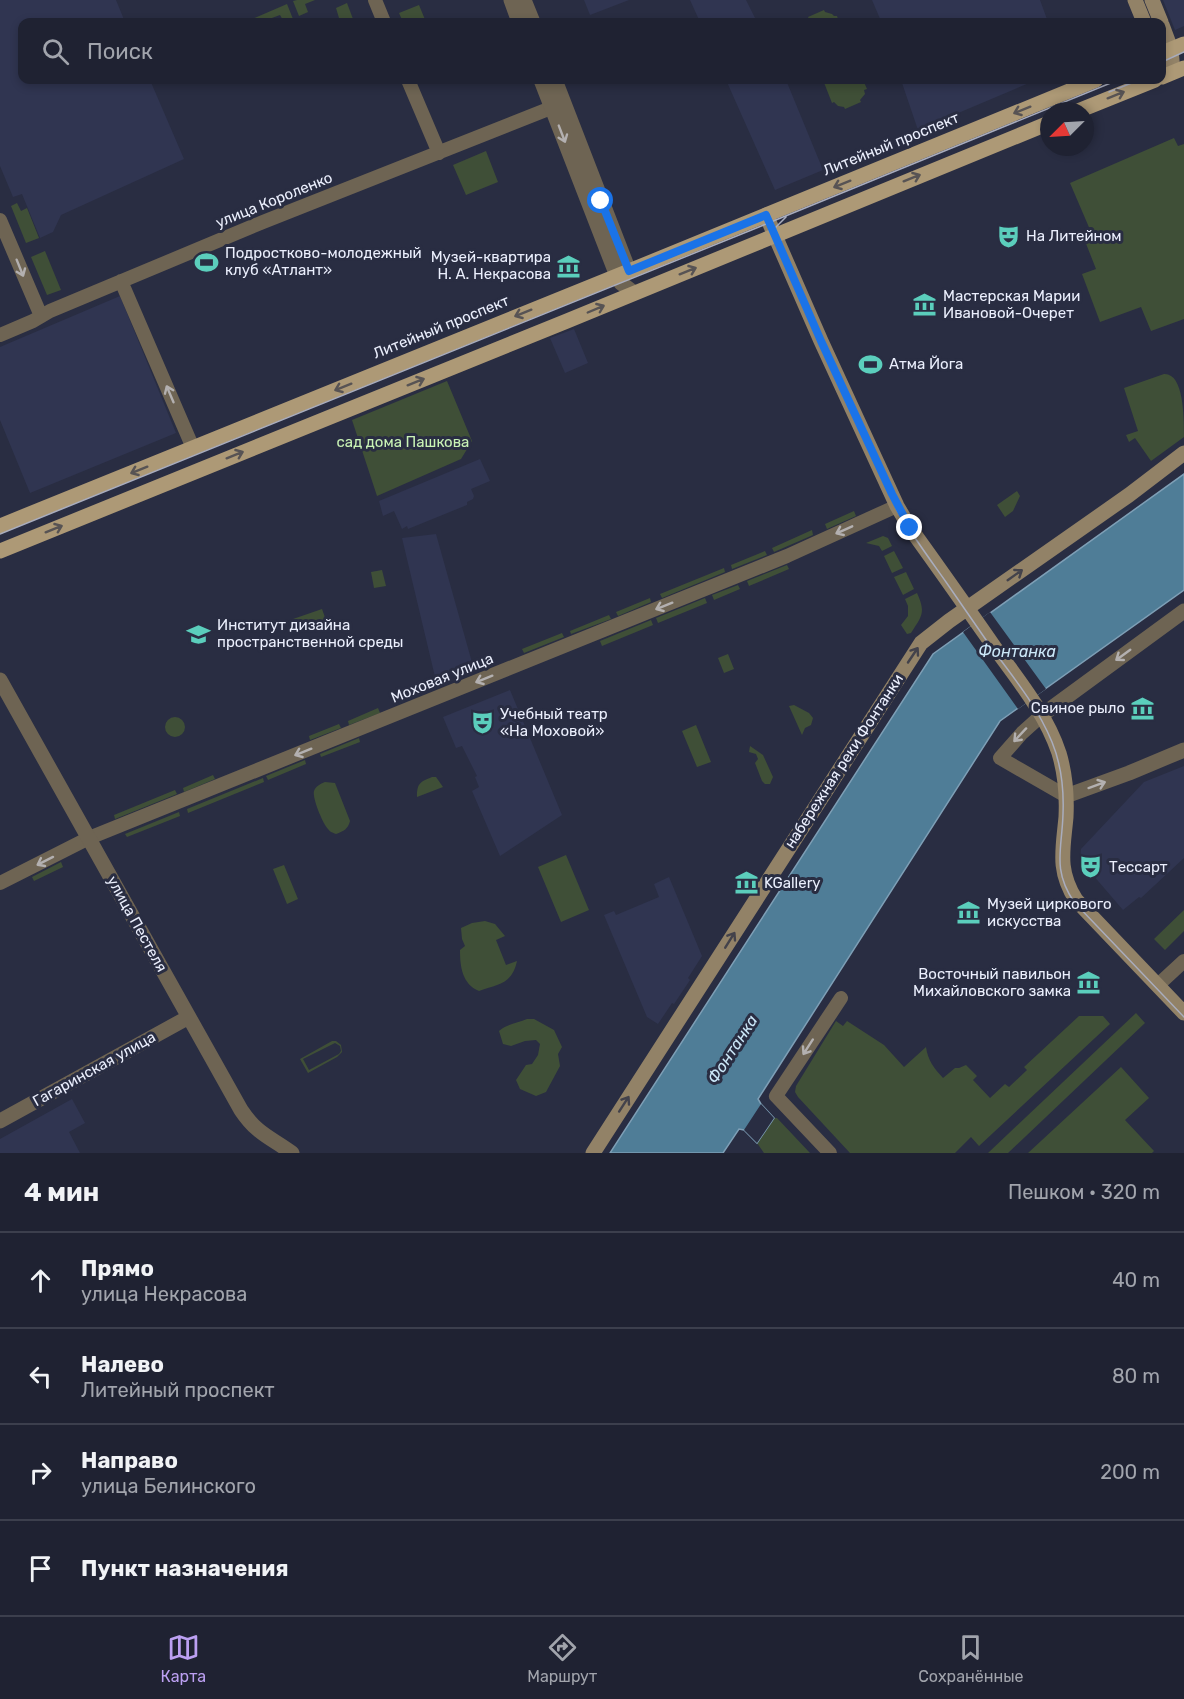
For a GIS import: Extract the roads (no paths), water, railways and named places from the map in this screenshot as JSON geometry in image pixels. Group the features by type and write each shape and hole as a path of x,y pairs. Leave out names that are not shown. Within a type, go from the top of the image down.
{"main road":[{"path":"1135,0 1142,18"},
{"path":"1152,0 1159,18"},
{"path":"1169,51 1173,72"},
{"name":"Литейный проспект","path":"0,526 1086,84"},
{"path":"1094,105 1145,84"},
{"path":"0,551 1040,127"},
{"path":"766,215 897,506 910,528 1032,699 1060,755 1066,796 1062,859 1069,890 1158,986 1181,1004"},
{"name":"набережная реки Фонтанки","path":"592,1153 921,643 967,608 1129,495 1184,453"}],"street":[{"path":"375,0 382,18"},
{"path":"511,0 518,18"},
{"path":"524,0 531,18"},
{"path":"410,84 439,153"},
{"path":"544,84 557,105 623,274 621,283 634,293"},
{"path":"555,84 557,105"},
{"name":"улица Короленко","path":"0,335 50,311 263,222 557,105"},
{"path":"0,220 41,316"},
{"path":"121,281 193,448"},
{"name":"Моховая улица","path":"0,883 89,838 763,566 897,506"},
{"path":"1184,611 1042,715 1000,758 1066,796 1184,750"},
{"name":"улица Пестеля","path":"0,680 250,1124 292,1153"},
{"path":"1158,986 1184,961"},
{"path":"830,1153 776,1096 841,998"},
{"name":"Гагаринская улица","path":"0,1121 189,1017"}],"water":[{"name":"Фонтанка","path":"1184,474 1184,590 1000,721 758,1099 774,1118 757,1143 744,1130 739,1129 723,1153 610,1153 933,654"}],"tram line":[{"path":"1166,60 1184,52"},
{"path":"0,534 1108,84"},
{"path":"1109,92 1129,84"},
{"path":"786,217 775,228 775,240 779,251 897,510 1026,694 1052,742 1058,759 1062,786 1060,859 1067,890 1074,902 1184,1017"}],"place":[{"name":"На Литейном","path":"1008,236"},
{"name":"Подростково-молодежный клуб «Атлант»","path":"207,262"},
{"name":"Музей-квартира Н. А. Некрасова","path":"569,266"},
{"name":"Мастерская Марии Ивановой-Очерет","path":"925,305"},
{"name":"Атма Йога","path":"871,364"},
{"name":"Институт дизайна пространственной среды","path":"199,634"},
{"name":"Свиное рыло","path":"1143,708"},
{"name":"Учебный театр «На Моховой»","path":"482,723"},
{"name":"Тессарт","path":"1091,867"},
{"name":"KGallery","path":"746,883"},
{"name":"Музей циркового искусства","path":"969,913"},
{"name":"Восточный павильон Михайловского замка","path":"1089,983"}],"park label":[{"name":"сад дома Пашкова","path":"403,442"}]}
